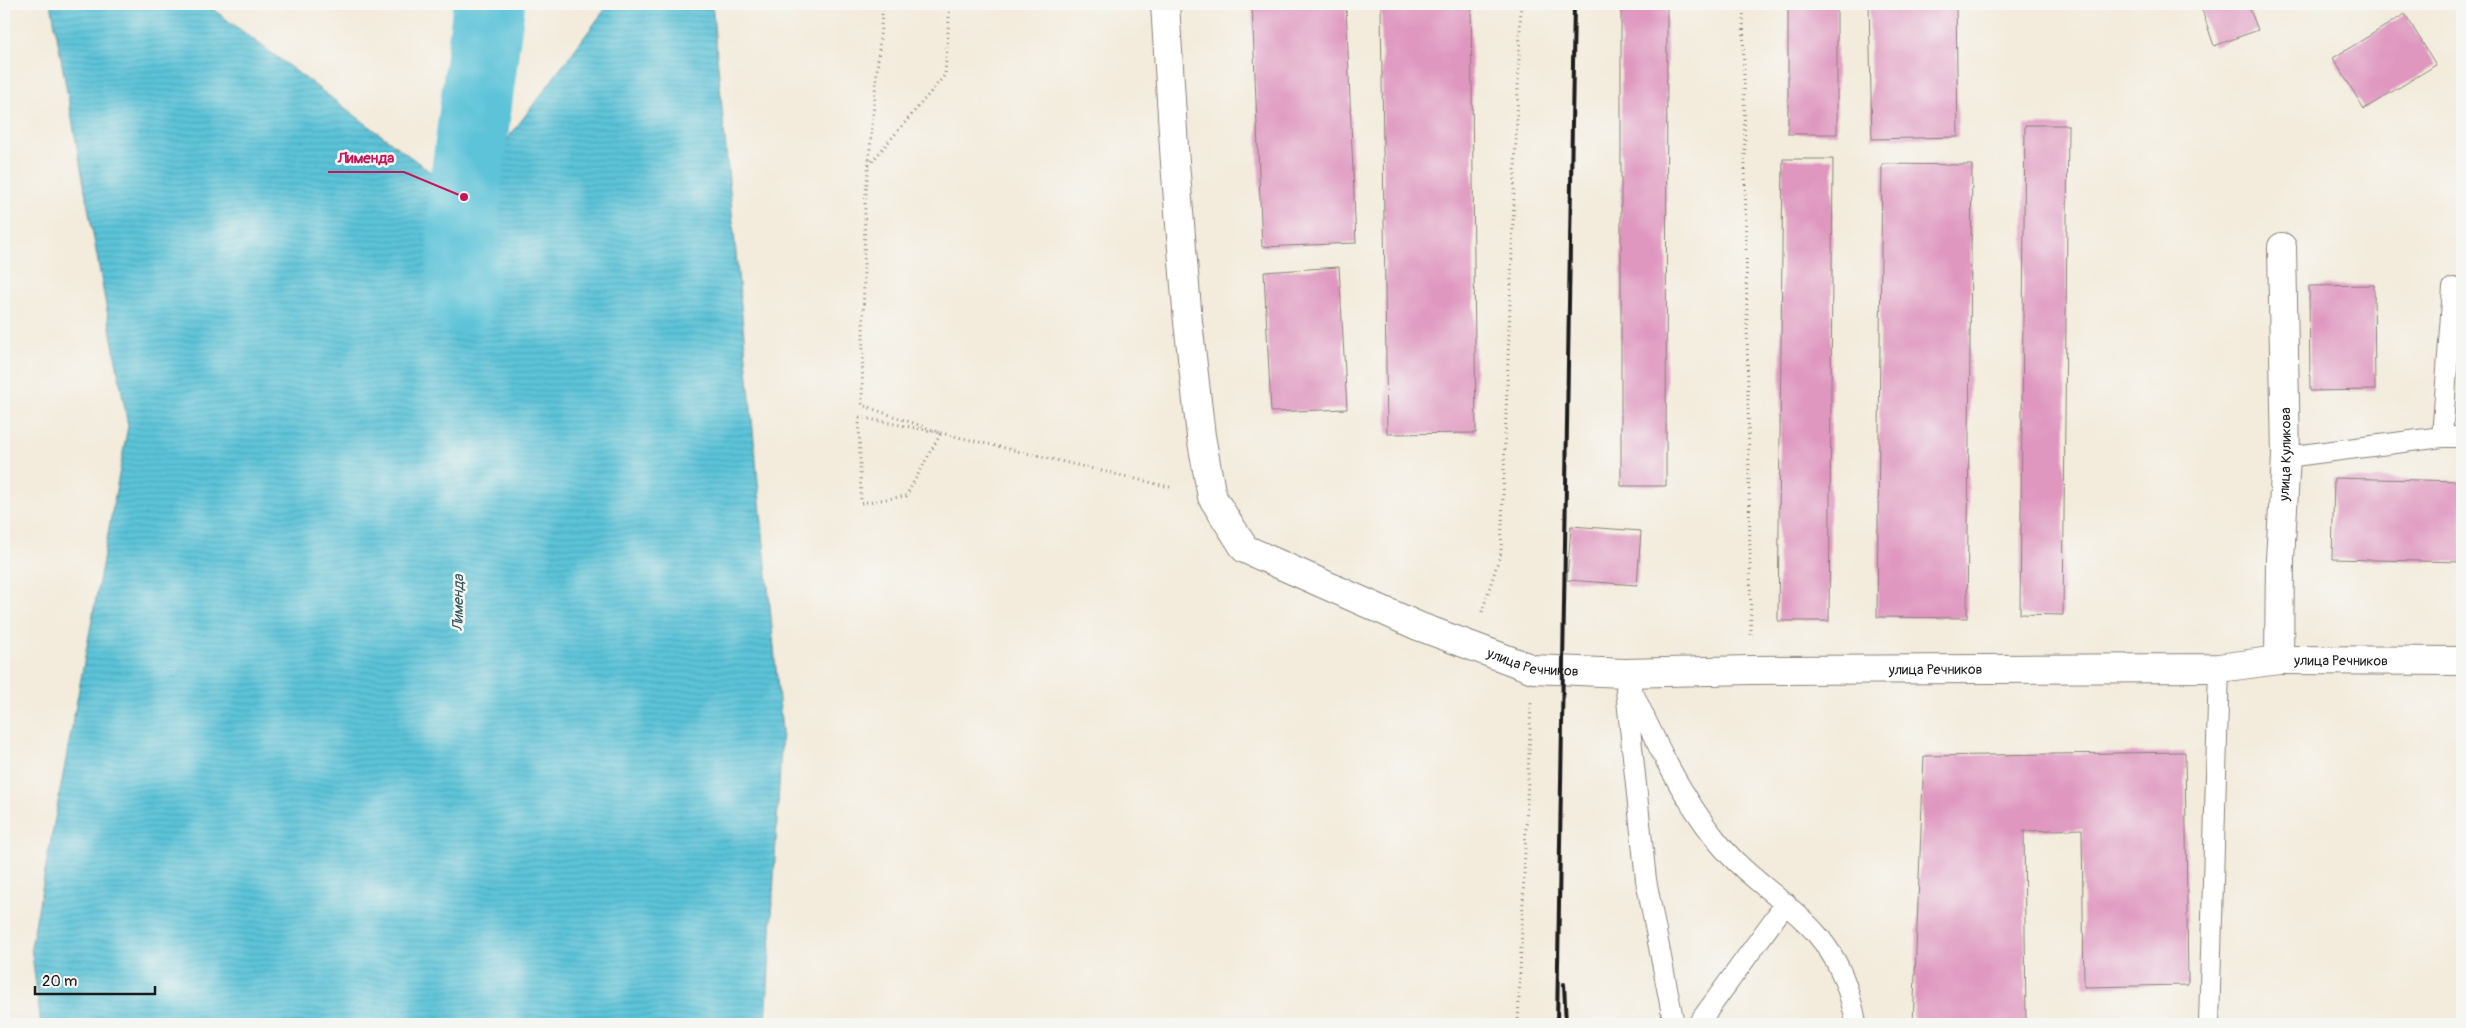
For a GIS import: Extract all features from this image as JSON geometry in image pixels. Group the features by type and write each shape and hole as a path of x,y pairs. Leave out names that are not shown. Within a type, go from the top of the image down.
{"street":[{"path":"1165,4 1188,322 1201,436 1212,497"},
{"name":"улица Куликова","path":"2279,660 2280,559 2286,457 2282,247"},
{"name":"улица Речников","path":"1212,497 1245,549 1418,626 1533,669 1624,673 1751,670 2219,668 2279,660 2462,661"}],"lane":[{"path":"2442,437 2453,288"},
{"path":"2286,457 2442,437 2462,437"},
{"path":"2209,1024 2219,668"},
{"path":"1624,673 1662,755 1688,801 1718,842 1749,874 1809,923 1829,949 1844,980 1856,1024"},
{"path":"1624,673 1646,880 1674,1024"},
{"path":"1698,1024 1786,903"}],"path":[{"path":"884,4 865,204 862,405 941,433"},
{"path":"868,166 945,75 950,4"},
{"path":"1470,646 1501,552 1520,4"},
{"path":"1743,4 1751,670"},
{"path":"941,433 906,496 861,503 859,417 941,433 1212,497"},
{"path":"1518,1024 1533,669"}],"water":[{"path":"51,4 206,4 464,197 609,4 712,4 782,731 766,1024 41,1024 31,947 128,426"}],"building":[{"path":"1252,4 1346,4 1356,243 1262,247"},
{"path":"1381,4 1471,4 1476,433 1387,434"},
{"path":"1621,4 1667,4 1666,486 1621,486"},
{"path":"1788,4 1837,4 1837,134 1788,134"},
{"path":"1869,4 1956,4 1958,137 1872,139"},
{"path":"2200,4 2248,4 2258,30 2214,46"},
{"path":"2405,14 2436,65 2364,109 2333,58"},
{"path":"2025,125 2068,125 2063,615 2020,614"},
{"path":"1783,159 1833,159 1829,621 1778,621"},
{"path":"1882,164 1972,165 1967,618 1877,617"},
{"path":"1339,267 1347,409 1271,412 1264,272"},
{"path":"2374,285 2375,390 2310,391 2309,286"},
{"path":"2334,478 2462,481 2462,562 2332,559"},
{"path":"1571,526 1641,531 1637,585 1567,580"},
{"path":"2185,752 2188,985 2084,987 2082,829 2024,831 2026,1024 1913,1024 1924,756"}],"waterway":[{"name":"Лименда","path":"462,299 464,197 489,4"}],"railway":[{"path":"1557,1024 1574,4"},
{"path":"1564,984 1566,1024"}],"place":[{"name":"Лименда","path":"464,197"}]}
